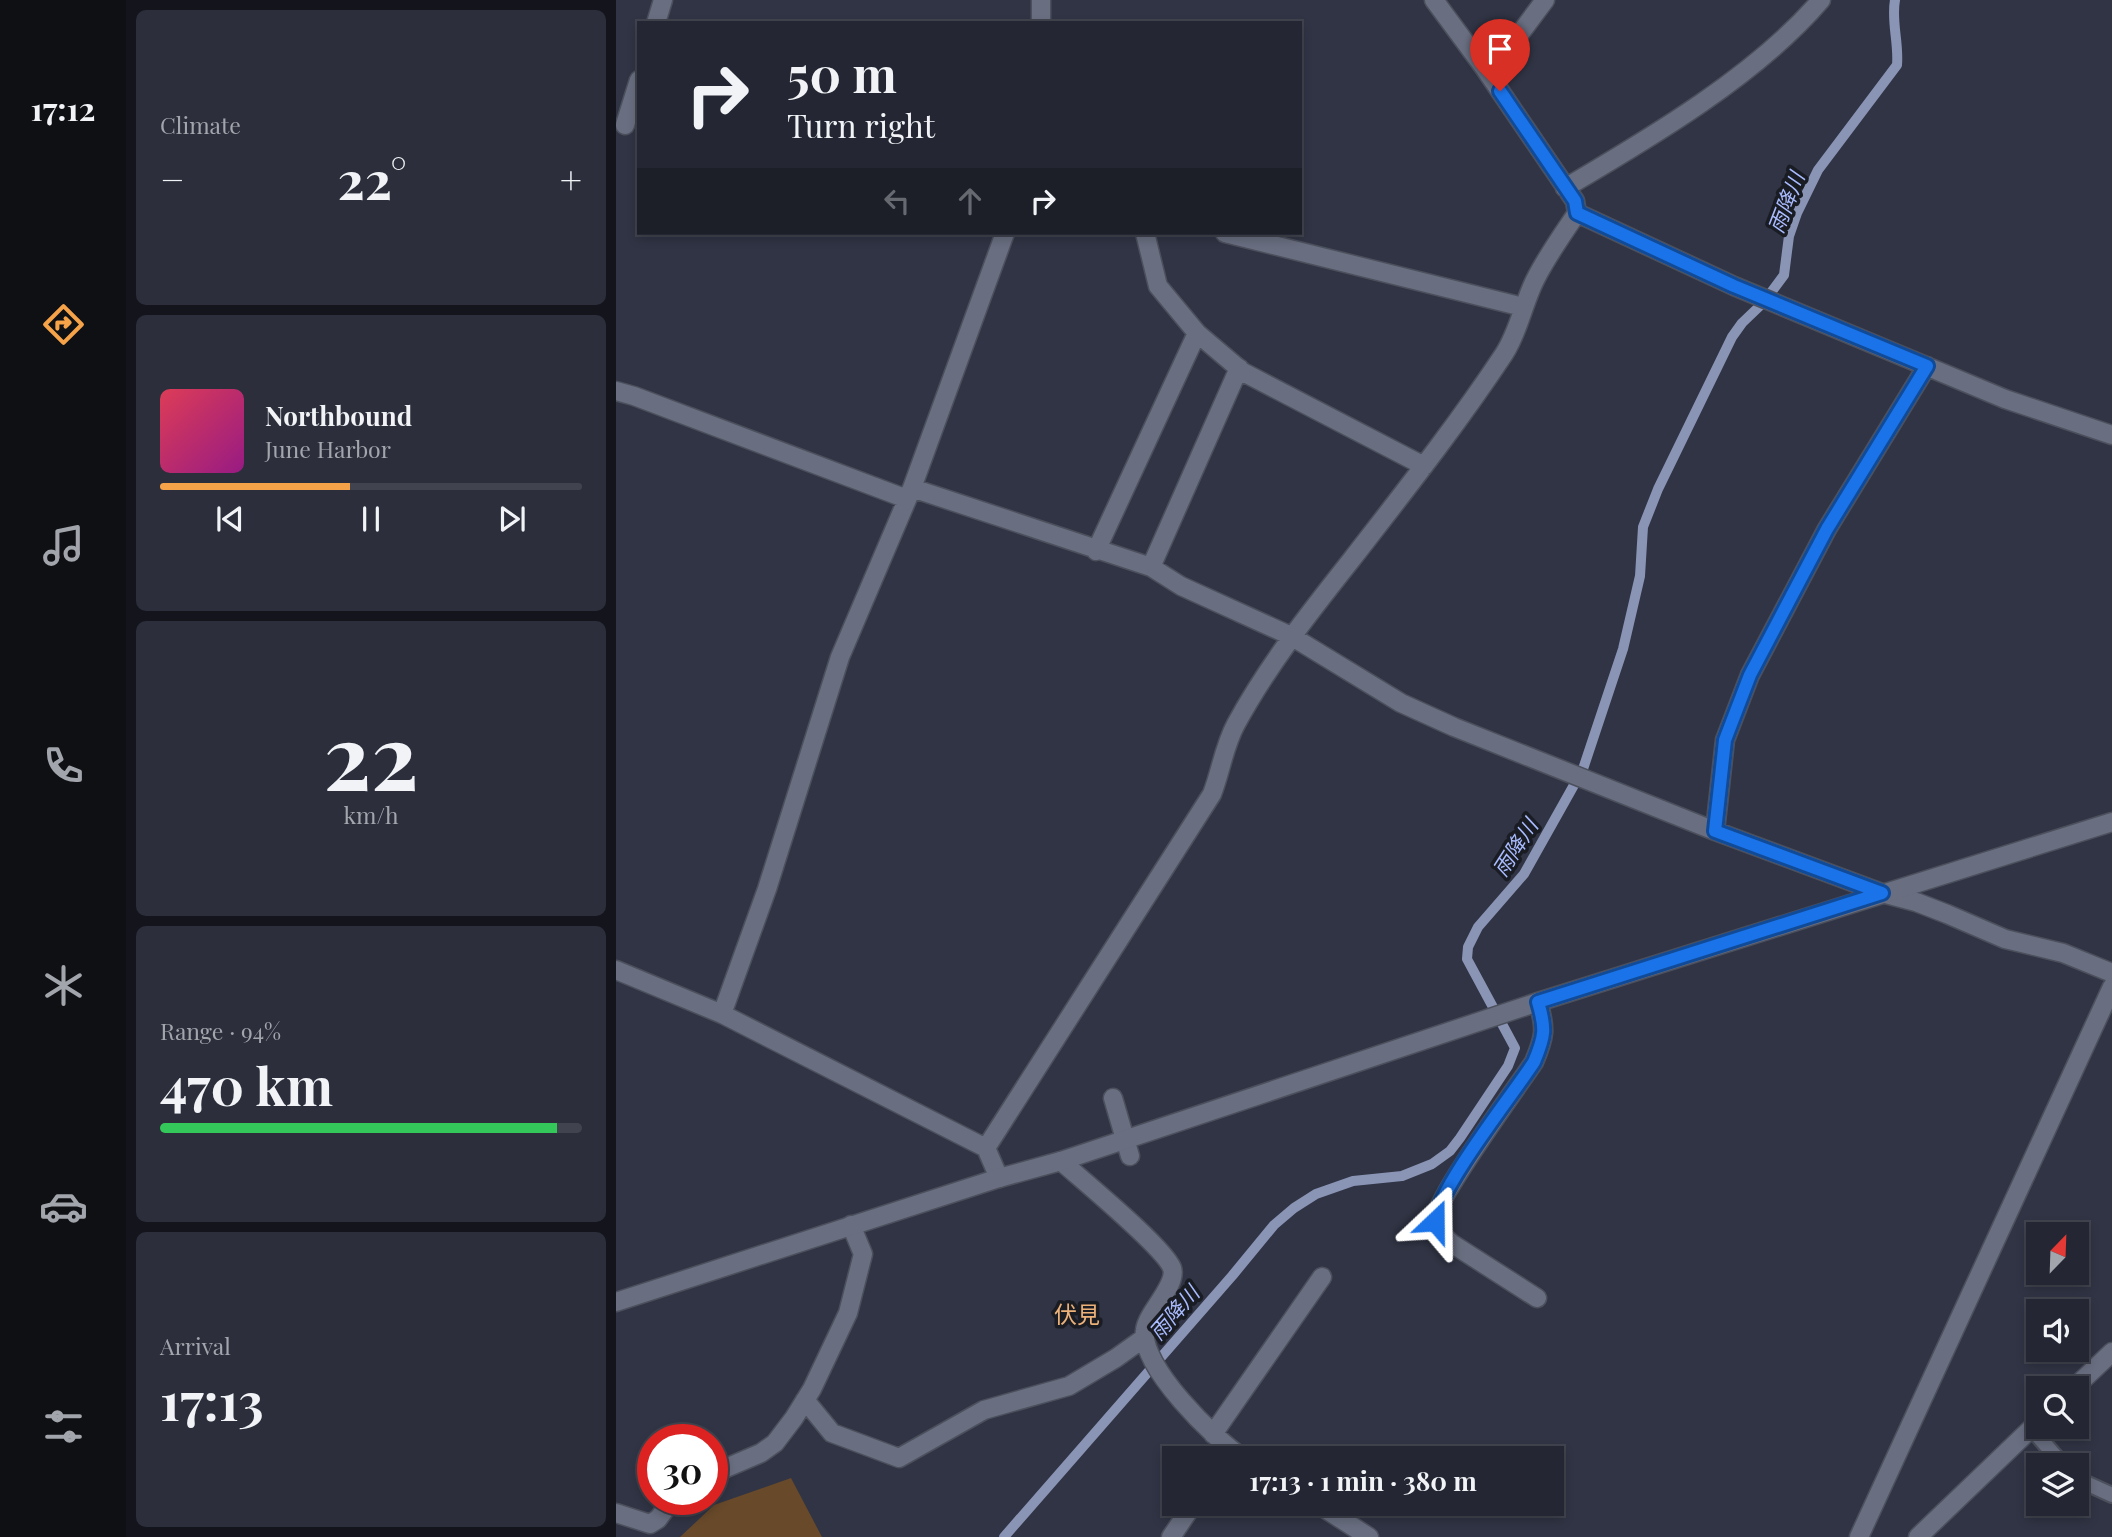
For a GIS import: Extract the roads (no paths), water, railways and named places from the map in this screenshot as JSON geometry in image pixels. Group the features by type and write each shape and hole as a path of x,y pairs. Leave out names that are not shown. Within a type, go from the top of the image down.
{"street":[{"path":"657,21 663,0"},
{"path":"1041,0 1041,21"},
{"path":"986,1148 1212,794 1221,770 1225,748 1235,725 1291,636 1424,466 1506,351 1534,281 1577,213 1575,201 1434,0"},
{"path":"1489,75 1545,0"},
{"path":"1565,188 1641,143 1741,74 1801,23 1821,0"},
{"path":"627,125 637,88"},
{"path":"1577,213 1734,286 2005,399 2112,435"},
{"path":"722,1014 767,889 840,657 910,494 1004,235"},
{"path":"1145,235 1158,286 1196,333 1239,368 1424,466"},
{"path":"1233,235 1523,307"},
{"path":"1096,551 1196,333"},
{"path":"1715,831 1725,740 1750,675 1827,529 1927,366"},
{"path":"1151,568 1239,368"},
{"path":"616,391 910,494 1151,568 1181,586 1291,636 1354,677 1401,703 1454,727 1715,831 1882,893 1916,902 2005,939 2063,954 2112,973"},
{"path":"617,1301 999,1178 1061,1161 1538,1002 2112,822"},
{"path":"616,970 722,1014 986,1148 999,1178"},
{"path":"1859,1537 2112,986"},
{"path":"1536,1298 1451,1243 1439,1231 1435,1221 1436,1213 1451,1185 1534,1062 1545,1027 1538,1002"},
{"path":"1113,1098 1130,1156"},
{"path":"1061,1161 1157,1248 1171,1265 1174,1275 1145,1327 1144,1338 1150,1357 1173,1389 1224,1446"},
{"path":"728,1467 761,1453 775,1443 805,1400 848,1313 863,1254 851,1225"},
{"path":"1213,1434 1322,1277"},
{"path":"805,1400 832,1433 899,1458 984,1410 1069,1386 1144,1338"},
{"path":"2087,1376 2112,1352"},
{"path":"1918,1537 2026,1434"},
{"path":"616,1513 650,1524 661,1515"},
{"path":"1171,1537 1185,1516"},
{"path":"1336,1516 1369,1537"}],"lane":[{"path":"2089,1484 2112,1495"}],"waterway":[{"name":"雨降川","path":"1004,1537 1274,1225 1316,1194 1353,1181 1402,1176 1432,1164 1450,1151 1508,1066 1515,1048 1467,959 1468,947 1478,927 1524,874 1583,769 1623,649 1640,576 1643,527 1658,489 1732,337 1784,275 1789,236 1818,170 1897,65 1895,0"}],"district":[{"name":"伏見","path":"1077,1313"}]}
